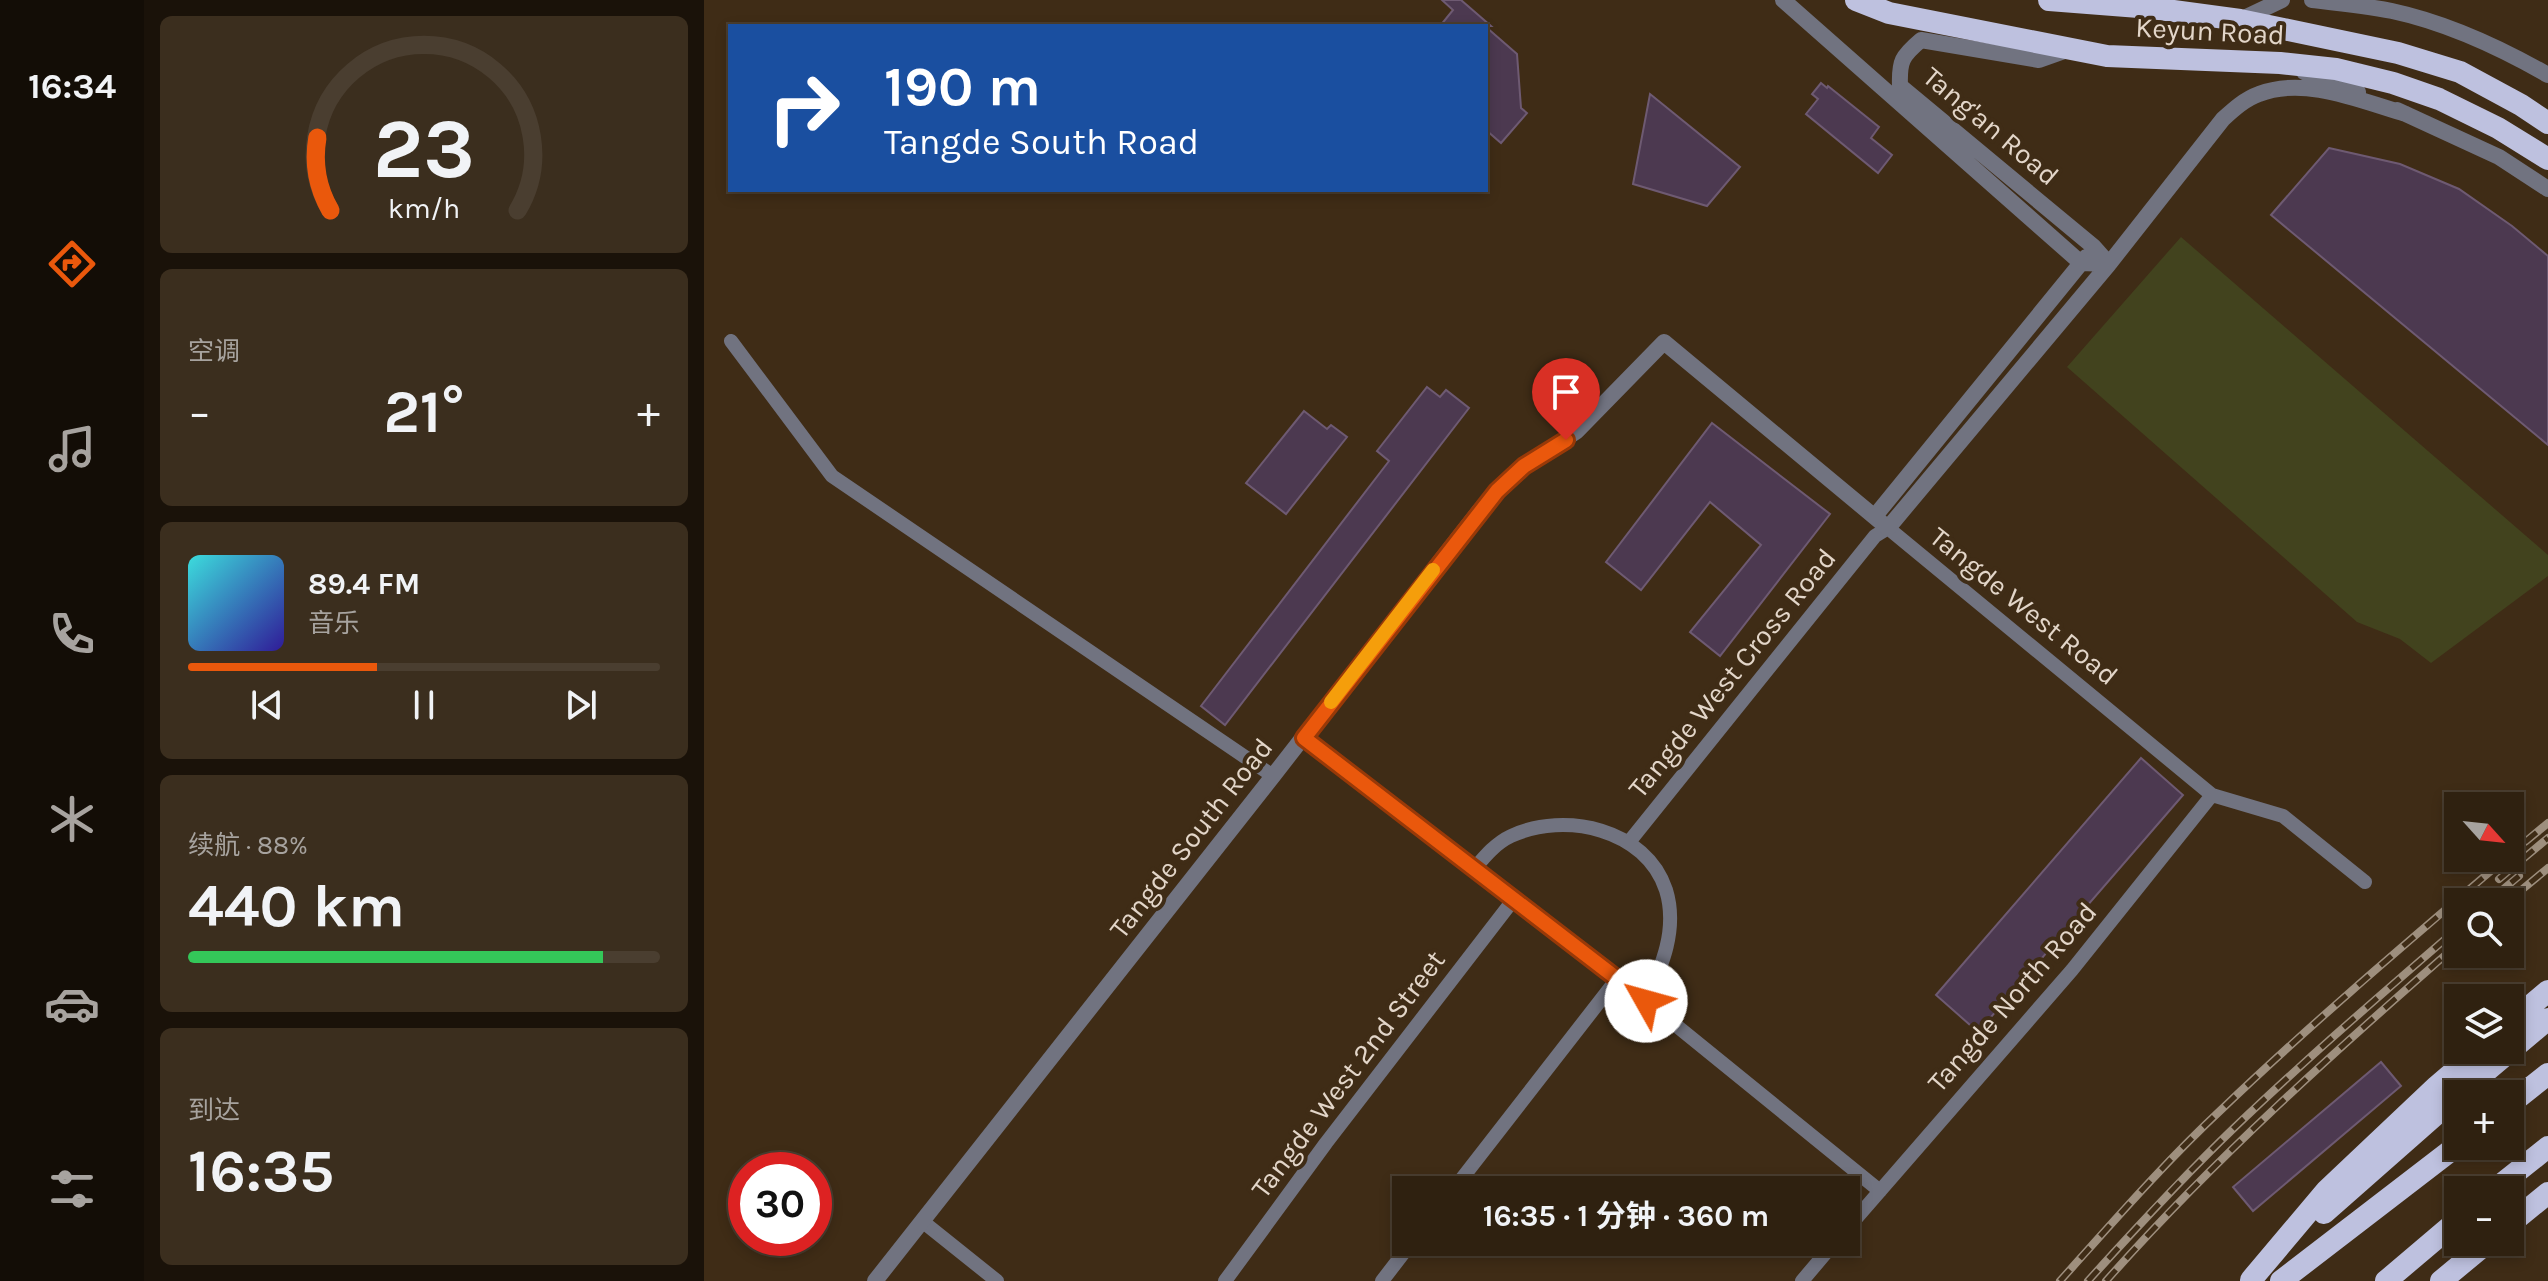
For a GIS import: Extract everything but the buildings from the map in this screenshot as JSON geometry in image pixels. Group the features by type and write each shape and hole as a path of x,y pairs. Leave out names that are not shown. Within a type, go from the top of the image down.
{"highway":[{"name":"Keyun Road","path":"1856,0 1889,13 2107,56 2280,63 2336,69 2393,83 2439,99 2498,128 2548,159"},
{"name":"Keyun Road","path":"2049,0 2152,8 2240,20 2398,53 2460,72 2548,123"},
{"path":"2524,1011 2548,991"},
{"path":"2475,1080 2548,1019"},
{"path":"2250,1280 2326,1191 2463,1064"},
{"path":"2524,1093 2548,1074"},
{"path":"2250,1280 2444,1107"},
{"path":"2511,1176 2548,1147"},
{"path":"2281,1281 2444,1156"},
{"path":"2524,1213 2548,1193"},
{"path":"2386,1281 2444,1232"},
{"path":"2441,1281 2471,1256"}],"street":[{"name":"Tang'an Road","path":"1783,0 2081,263"},
{"path":"2240,20 2282,0"},
{"path":"2312,0 2393,11 2442,25 2486,43 2548,75"},
{"name":"Tang'an Road","path":"2070,49 2039,60 1921,40 1906,53 1899,66 1900,86 2094,247 2109,264"},
{"path":"2280,63 2349,88 2499,157 2548,189"},
{"path":"1880,527 2109,264 2223,119 2240,104 2257,94 2282,87 2308,88 2406,114"},
{"path":"1880,527 2094,247"},
{"path":"2081,263 2109,264"},
{"path":"731,341 832,476 1273,776"},
{"name":"Tangde West Road","path":"1664,342 1880,527 2212,795 2283,816 2365,882"},
{"name":"Tangde South Road","path":"875,1281 1497,491 1524,466 1577,431 1664,342"},
{"name":"Tangde West Cross Road","path":"1629,842 1880,527"},
{"path":"1304,738 1646,1001 1880,1191"},
{"name":"Tangde North Road","path":"1860,1214 2072,970 2212,795"},
{"path":"1475,868 1488,852 1509,837 1533,828 1577,826 1629,842 1652,861 1660,874 1669,909 1668,950 1646,1001"},
{"name":"Tangde West 2nd Street","path":"1225,1281 1335,1131 1514,899"},
{"path":"1464,1176 1617,979"},
{"path":"922,1221 997,1281"},
{"path":"1382,1281 1401,1256"},
{"path":"1802,1281 1823,1256"}],"shaded area":[{"path":"2181,237 2548,555 2548,576 2431,663 2400,639 2357,622 2067,367"}],"railway":[{"path":"2525,842 2548,823"},
{"path":"2499,879 2548,838"},
{"path":"2524,888 2548,868"},
{"path":"2060,1281 2160,1171 2223,1108 2327,1012 2490,872"},
{"path":"2505,888 2519,876"},
{"path":"2088,1281 2160,1202 2235,1127 2444,940"},
{"path":"2106,1281 2232,1149 2444,956"}],"slow traffic":[{"path":"1331,702 1433,570"}],"route":[{"path":"1566,440 1524,466 1480,510 1304,738 1646,1001"}]}
